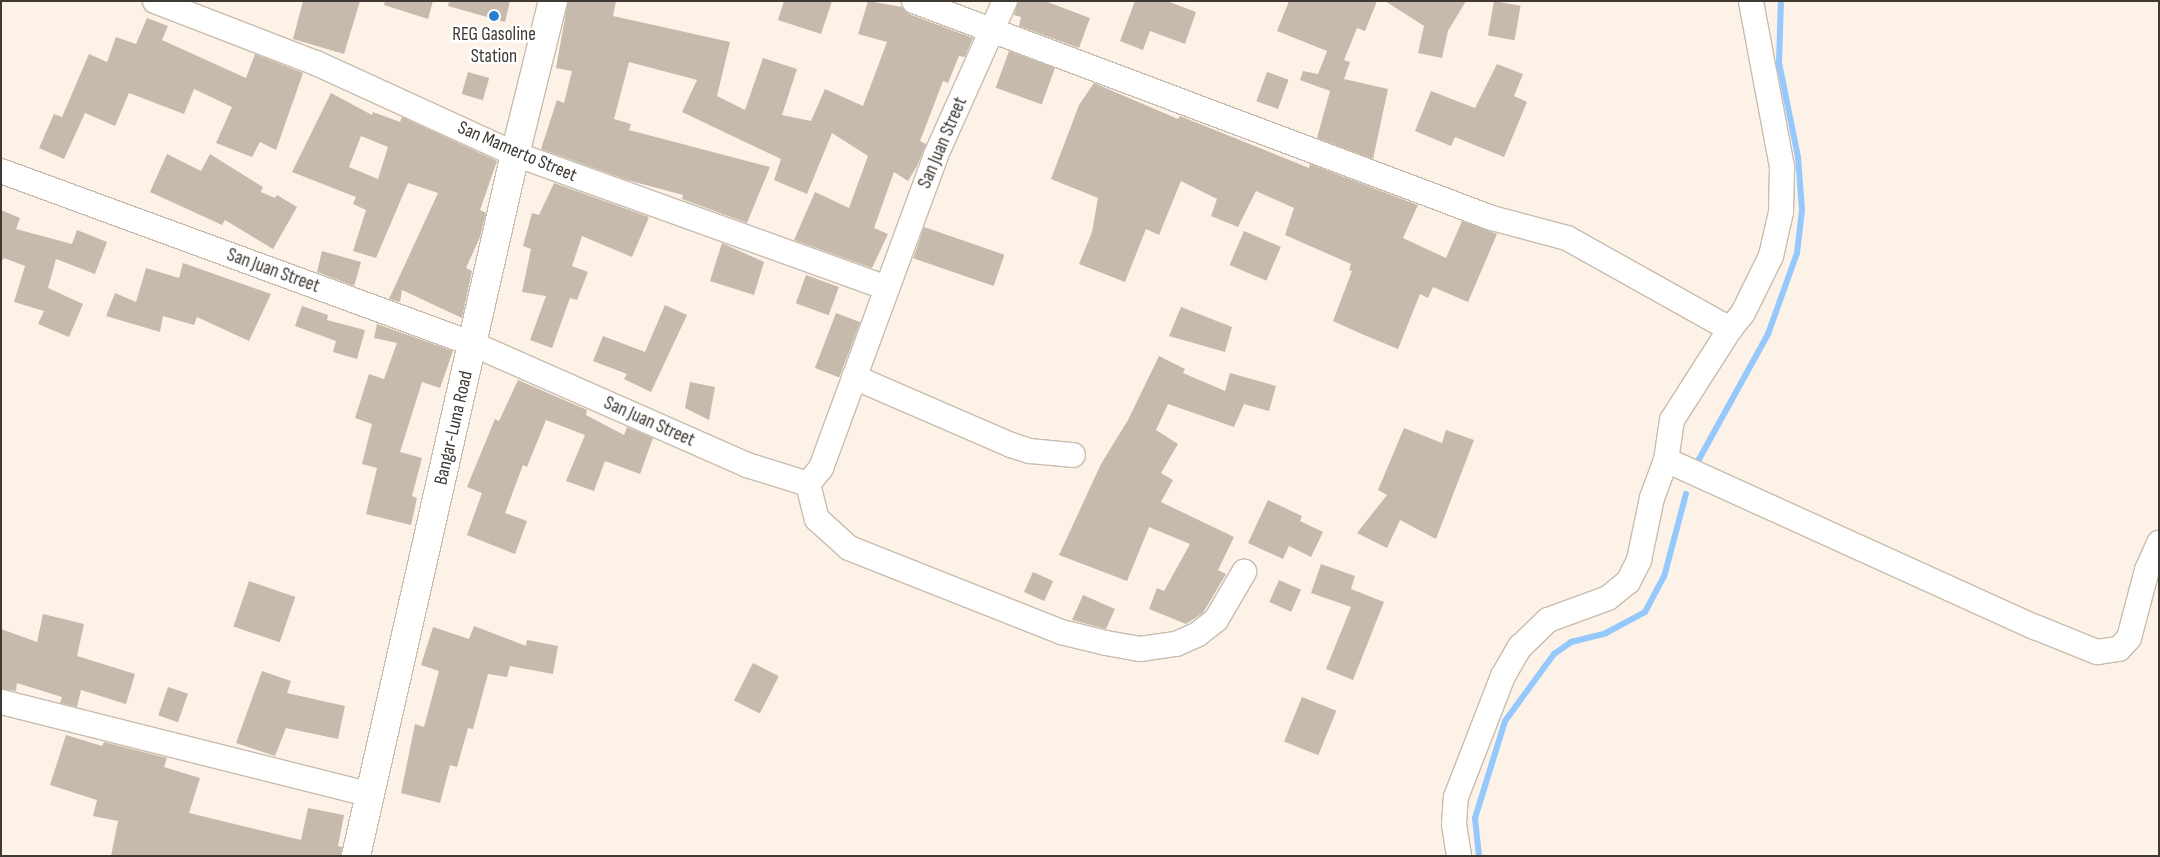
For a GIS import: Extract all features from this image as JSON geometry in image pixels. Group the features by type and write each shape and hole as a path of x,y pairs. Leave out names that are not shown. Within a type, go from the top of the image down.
{"main road":[{"name":"Bangar-Luna Road","path":"356,856 372,795 515,154 553,1"}],"street":[{"name":"San Mamerto Street","path":"155,1 316,63 515,154 885,287"},
{"path":"914,1 1492,218 1567,238 1730,329"},
{"name":"San Juan Street","path":"1,171 472,344 747,465 808,484 821,468 885,287 936,155 1005,1"},
{"path":"1459,856 1454,817 1459,784 1503,676 1520,647 1548,620 1608,598 1628,582 1639,560 1652,498 1666,460 1672,420 1730,329 1743,314 1771,256 1781,212 1782,167 1751,1"},
{"path":"854,378 1011,445 1073,455"},
{"path":"1666,460 2097,652 2119,650 2129,638 2147,570 2159,543"},
{"path":"808,484 817,519 849,548 1061,632 1106,643 1140,649 1176,644 1198,634 1216,620 1244,572"},
{"path":"1,702 372,795"}],"building":[{"path":"303,1 360,1 344,54 293,39"},
{"path":"385,1 433,1 428,19 384,5"},
{"name":"REG Gasoline Station","path":"449,1 510,1 505,22 448,6"},
{"path":"568,1 616,1 613,16 730,42 717,96 745,110 763,58 797,69 782,115 811,121 825,89 863,106 887,42 858,34 868,1 902,7 909,14 973,38 965,57 959,56 948,83 943,81 920,141 926,144 917,166 908,181 894,172 874,228 888,234 872,268 794,240 815,192 849,208 868,156 832,133 807,194 774,180 781,159 682,112 697,80 629,62 614,119 631,124 629,130 770,167 747,223 682,199 683,195 627,180 541,149 557,100 564,103 572,71 556,68"},
{"path":"784,1 832,1 821,34 778,20"},
{"path":"1018,1 1045,1 1090,18 1079,48 1019,26 1021,17 1014,15"},
{"path":"1135,1 1167,1 1196,12 1185,44 1150,31 1143,50 1120,41"},
{"path":"1289,1 1377,1 1365,31 1357,28 1344,60 1350,62 1344,79 1388,89 1373,159 1317,138 1330,91 1300,80 1303,71 1318,74 1327,51 1277,31"},
{"path":"1385,1 1466,1 1448,31 1442,58 1418,53 1424,26"},
{"path":"1494,1 1521,6 1515,40 1488,35"},
{"path":"147,18 168,26 162,40 246,78 255,54 303,73 276,150 260,142 252,157 216,143 232,107 194,89 184,114 129,93 115,126 85,113 64,159 39,148 54,114 62,117 89,54 107,62 116,37 136,44"},
{"path":"1009,51 1055,68 1042,104 996,88"},
{"path":"1497,64 1523,74 1514,96 1527,102 1504,157 1455,137 1451,146 1415,131 1431,91 1475,108"},
{"path":"468,72 489,78 483,100 462,94"},
{"path":"1267,72 1289,80 1278,109 1256,101"},
{"path":"1094,83 1178,119 1180,116 1309,168 1310,164 1418,205 1403,238 1446,258 1462,221 1497,234 1468,302 1433,287 1428,298 1420,294 1398,349 1364,335 1333,321 1352,271 1349,270 1351,264 1285,235 1294,208 1256,191 1238,227 1211,216 1217,199 1181,181 1159,235 1146,229 1125,282 1079,264 1092,232 1098,198 1051,179 1079,105"},
{"path":"331,93 372,115 373,112 400,122 402,117 497,161 480,210 486,213 480,237 466,268 472,271 462,318 402,290 400,302 389,299 438,193 408,183 376,258 353,251 366,210 353,204 356,197 292,172","holes":["361,136 388,147 378,179 349,167"]},
{"path":"167,154 201,171 210,154 263,187 261,192 275,198 277,195 297,207 273,249 225,220 222,225 150,192"},
{"path":"554,183 649,217 632,257 582,236 572,266 588,272 577,300 570,298 552,348 530,340 546,296 522,292 531,249 523,246 532,213 539,215"},
{"path":"1,210 20,218 16,229 72,244 77,230 107,242 95,274 56,259 48,288 83,304 69,337 38,324 44,311 14,302 25,266 4,258 1,262"},
{"path":"924,227 1004,255 994,286 913,258"},
{"path":"1244,231 1281,247 1266,281 1230,265"},
{"path":"722,243 764,262 754,295 710,281"},
{"path":"322,251 361,262 354,286 317,272"},
{"path":"183,263 271,294 249,341 197,317 194,325 163,316 160,332 106,316 115,293 136,302 146,268 179,278"},
{"path":"806,275 839,287 829,315 796,303"},
{"path":"665,305 687,315 651,392 624,379 627,374 593,361 603,336 645,352"},
{"path":"302,306 328,315 327,320 365,330 357,359 333,352 336,341 295,326"},
{"path":"1181,307 1232,327 1225,352 1169,336"},
{"path":"836,313 860,322 839,377 815,368"},
{"path":"377,324 453,351 440,388 422,382 400,452 422,458 412,496 417,498 411,525 366,514 377,468 362,464 372,424 355,418 369,374 384,379 397,343 374,338"},
{"path":"1159,356 1185,369 1183,373 1225,391 1230,373 1276,386 1269,411 1244,404 1234,427 1168,404 1156,430 1178,444 1161,473 1173,480 1161,502 1234,537 1218,570 1226,574 1203,613 1186,624 1149,609 1157,588 1164,591 1190,544 1149,527 1127,581 1059,555 1101,464 1128,420"},
{"path":"518,380 587,410 586,415 624,435 627,427 653,438 640,474 605,461 594,491 566,481 585,435 546,420 527,467 523,465 505,513 527,521 515,554 467,535 482,493 467,487 495,419 499,421"},
{"path":"690,382 715,387 709,420 685,408"},
{"path":"1404,428 1442,443 1446,430 1474,440 1436,539 1400,520 1387,548 1357,533 1387,495 1378,490"},
{"path":"1268,500 1302,516 1300,521 1323,532 1311,557 1289,546 1283,559 1248,543"},
{"path":"1321,564 1355,576 1351,589 1384,602 1353,680 1326,669 1351,607 1311,593"},
{"path":"1033,572 1053,581 1044,601 1024,592"},
{"path":"1279,580 1301,590 1291,612 1269,602"},
{"path":"249,581 295,597 280,642 233,626"},
{"path":"1083,595 1115,609 1106,629 1072,620"},
{"path":"43,614 84,624 77,656 135,674 126,704 81,690 77,707 60,703 62,697 17,683 16,691 1,689 1,629 37,642"},
{"path":"474,626 526,646 527,640 558,646 553,674 510,666 507,677 488,674 473,729 468,728 457,767 450,765 440,803 401,793 415,724 424,727 439,671 421,665 433,627 469,639"},
{"path":"753,663 779,676 760,714 734,700"},
{"path":"262,671 291,681 287,693 345,706 338,739 286,728 275,756 236,743"},
{"path":"168,687 188,694 178,722 158,715"},
{"path":"1302,697 1336,711 1318,755 1284,742"},
{"path":"66,735 102,746 104,742 167,758 164,767 200,778 189,813 301,840 308,808 344,815 338,846 342,847 341,856 111,856 118,821 93,816 97,800 50,785"}],"waterway":[{"path":"1698,461 1768,334 1797,253 1802,210 1798,157 1779,63 1781,1"},
{"path":"1479,856 1475,818 1505,721 1554,654 1571,642 1606,633 1645,612 1664,577 1686,494"}],"place":[{"name":"REG Gasoline Station","path":"494,16"}]}
